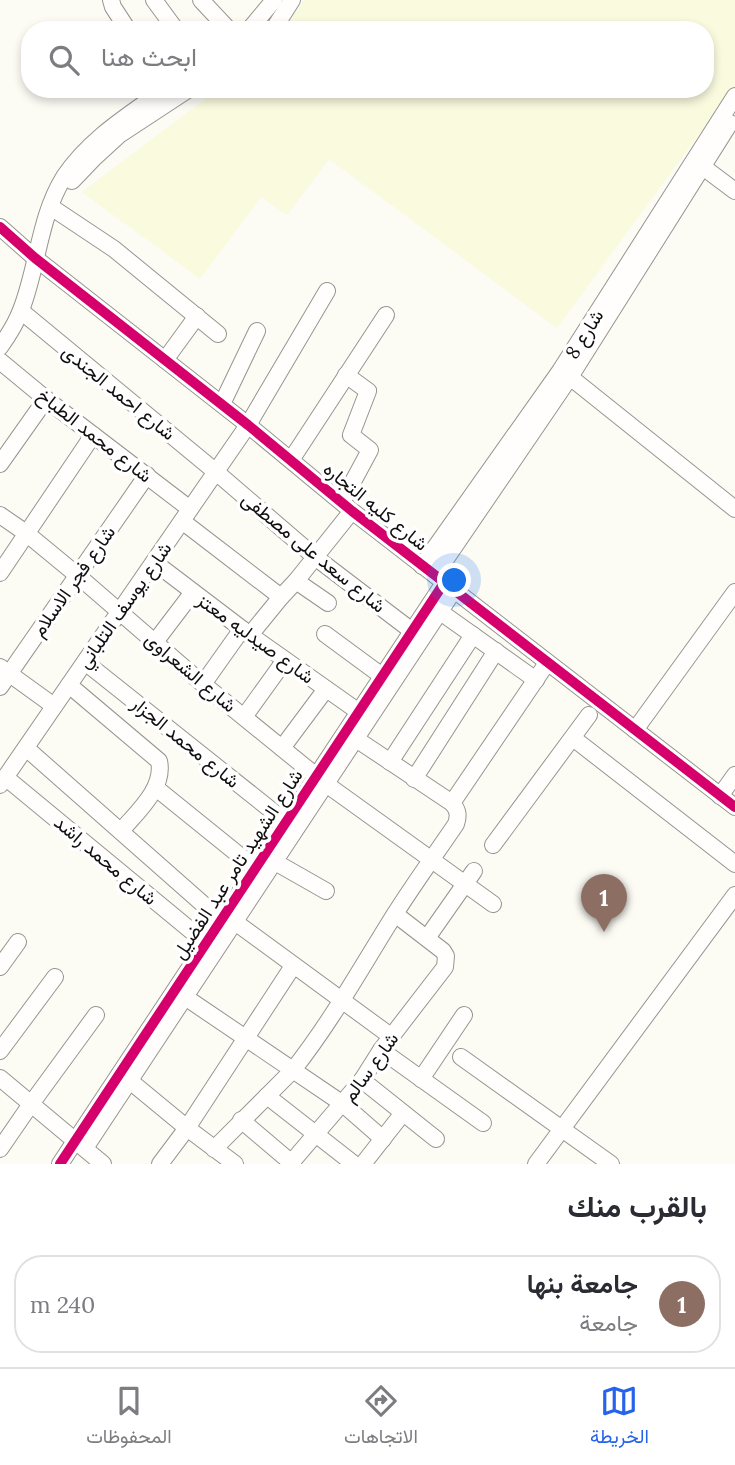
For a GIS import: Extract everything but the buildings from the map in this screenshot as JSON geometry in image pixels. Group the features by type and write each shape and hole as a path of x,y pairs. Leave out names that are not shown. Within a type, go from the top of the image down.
{"street":[{"path":"154,0 169,21"},
{"path":"201,0 221,21"},
{"path":"278,21 292,0"},
{"path":"256,21 270,2"},
{"path":"112,4 122,21"},
{"name":"شارع 8","path":"439,578 570,377 594,328 735,96"},
{"path":"0,347 21,311 52,204 63,179 78,158 97,140 153,98"},
{"path":"52,204 94,157 119,135 175,98"},
{"name":"شارع 8","path":"439,578 560,371 594,328 733,125"},
{"path":"703,167 735,191"},
{"path":"52,204 114,249 218,334"},
{"name":"شارع كليه التجاره","path":"0,227 35,258 347,506 735,807"},
{"name":"شارع يوسف التلباني","path":"3,781 248,425 327,291"},
{"name":"شارع احمد الجندى","path":"21,311 216,472"},
{"path":"290,460 386,315"},
{"path":"165,360 197,316"},
{"path":"222,404 257,331"},
{"name":"شارع محمد الطباخ","path":"0,361 147,475 186,515 281,597"},
{"path":"203,684 246,632 296,582 347,506 370,450 351,435 368,391 346,375"},
{"path":"570,377 735,509"},
{"path":"0,464 46,399"},
{"path":"0,573 93,435"},
{"name":"شارع سعد على مصطفى","path":"216,472 315,557 412,631"},
{"name":"شارع فجر الاسلام","path":"3,676 147,475"},
{"name":"شارع الشعراوى","path":"0,515 77,575 203,684 321,780 431,860 470,877 493,904"},
{"name":"شارع صيدليه معتز","path":"154,562 246,632 359,712"},
{"name":"شارع الشهيد تامر عبد الفضيل","path":"60,1164 80,1144 130,1081 185,997 255,868 286,822 356,739 435,608 439,578"},
{"path":"296,582 328,603"},
{"path":"155,642 193,592"},
{"path":"635,730 735,592"},
{"path":"435,608 536,680"},
{"name":"شارع الشهيد تامر عبد الفضيل","path":"80,1144 206,943 228,921 275,862 359,712 412,631 435,608"},
{"path":"325,634 382,676"},
{"path":"390,762 473,635"},
{"path":"414,779 496,651"},
{"path":"244,717 285,660"},
{"name":"شارع محمد الجزار","path":"85,662 286,822"},
{"path":"452,803 547,663"},
{"path":"3,676 54,706"},
{"path":"69,685 159,761 160,776 156,788 121,831"},
{"path":"282,748 326,689"},
{"path":"493,845 589,715"},
{"path":"573,738 735,864"},
{"path":"214,1149 293,1070 342,1000 395,914 456,824 457,810 452,803 356,739"},
{"path":"26,748 228,921 392,1037"},
{"path":"720,796 735,775"},
{"name":"شارع محمد راشد","path":"3,781 206,943"},
{"path":"156,788 255,868"},
{"path":"275,862 326,891"},
{"path":"395,914 427,938 470,877"},
{"path":"536,1164 735,895"},
{"name":"شارع سالم","path":"292,1163 362,1080 381,1050 445,967 447,961 443,951 427,938"},
{"path":"0,967 18,942"},
{"path":"160,1164 187,1128 293,966"},
{"path":"0,1051 55,977"},
{"path":"185,997 343,1104 383,1139"},
{"path":"0,1149 96,1015"},
{"path":"421,1079 464,1015"},
{"path":"381,1050 483,1124"},
{"path":"461,1056 611,1164"},
{"path":"0,1078 103,1164"},
{"path":"362,1080 436,1139"},
{"path":"130,1081 235,1164"},
{"path":"267,1096 354,1164"},
{"path":"363,1164 404,1113"},
{"path":"241,1120 292,1163"}],"green space":[{"path":"304,0 735,0 735,85 557,328 329,159 287,215 261,197 200,279 82,192 206,98 714,98 714,21 289,21"}],"cycle path":[{"path":"0,227 35,258 248,425 352,511 735,807"},
{"path":"60,1164 444,583"}],"place":[{"name":"جامعة بنها","path":"604,932"}]}
